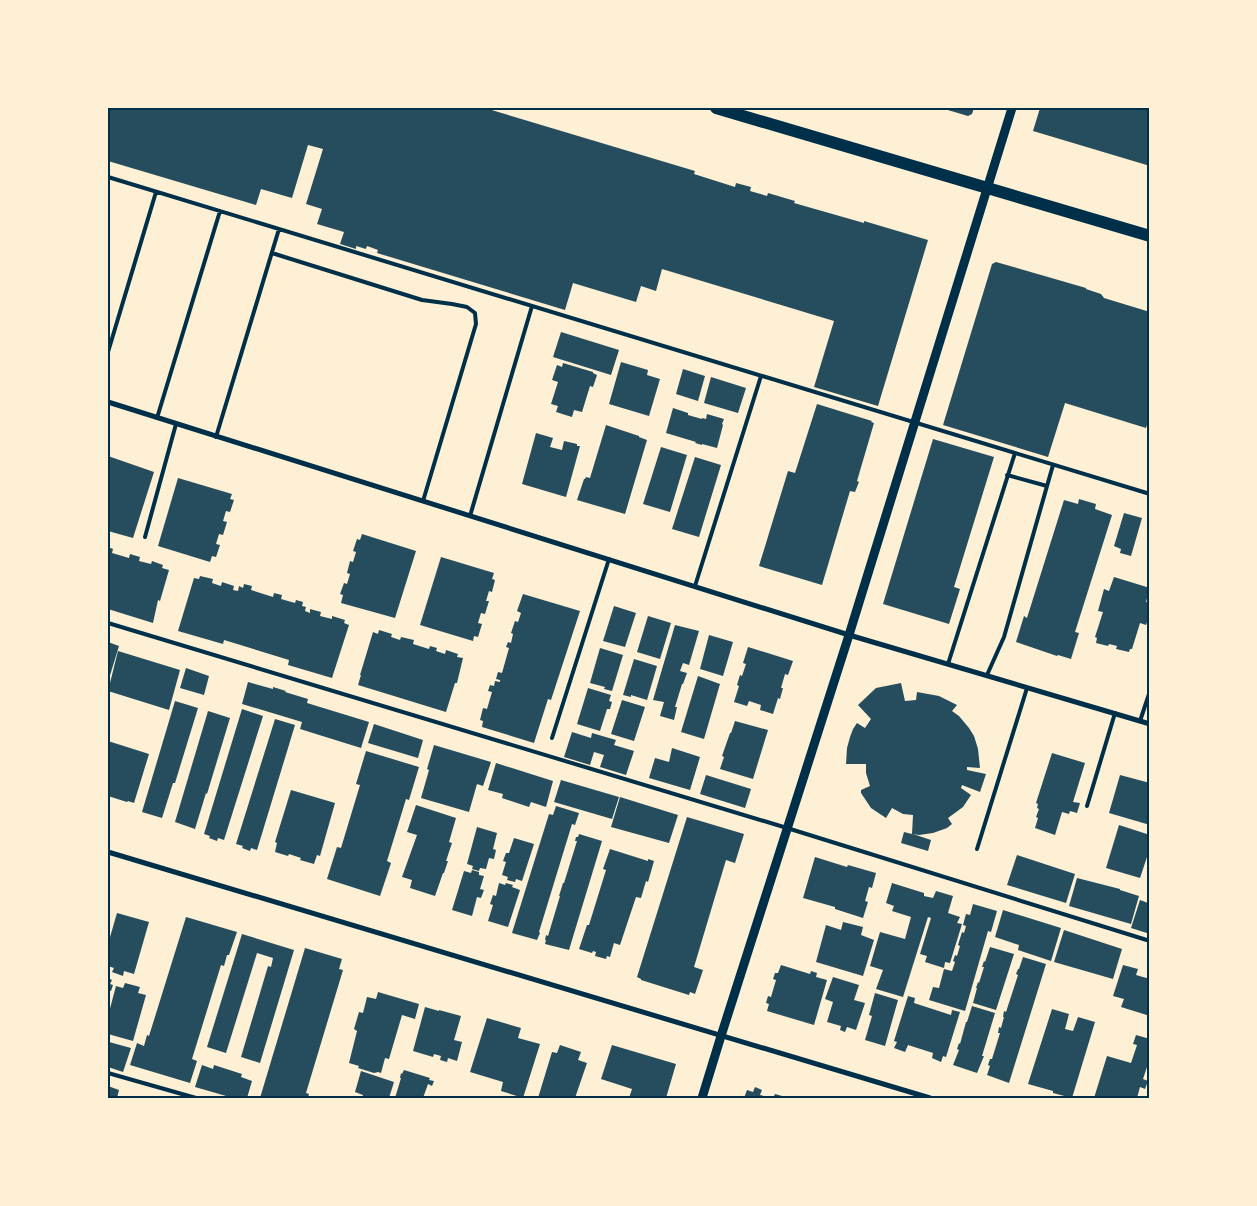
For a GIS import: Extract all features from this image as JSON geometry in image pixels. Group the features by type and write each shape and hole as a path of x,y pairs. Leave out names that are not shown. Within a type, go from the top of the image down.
{"main road":[{"path":"716,108 1150,236"}],"street":[{"path":"702,1098 849,635 1012,108"},
{"path":"108,402 849,635 1150,724"},
{"path":"108,852 930,1098"}],"lane":[{"path":"108,177 1150,494"},
{"path":"108,352 156,192"},
{"path":"158,418 220,211"},
{"path":"216,437 279,229"},
{"path":"272,253 422,300 452,304 467,308 475,313 476,324 423,501"},
{"path":"470,516 532,306"},
{"path":"695,586 761,376"},
{"path":"145,537 176,424"},
{"path":"948,664 1015,453"},
{"path":"988,675 1004,637 1053,465"},
{"path":"1007,475 1046,486"},
{"path":"552,738 609,559"},
{"path":"108,623 788,828 1150,941"},
{"path":"977,849 1027,688"},
{"path":"1140,721 1150,691"},
{"path":"1087,806 1115,713"},
{"path":"108,1073 196,1098"}],"building":[{"path":"108,108 485,108 695,171 694,174 735,187 736,183 751,187 750,191 767,196 768,193 795,201 794,203 928,240 878,406 814,387 834,321 662,269 656,291 641,286 636,302 573,283 565,310 377,253 378,250 367,246 366,249 356,246 356,249 340,244 344,232 317,224 322,209 306,204 323,149 308,145 292,198 261,189 256,205 108,161"},
{"path":"941,108 974,108 972,114 968,116"},
{"path":"1040,108 1150,108 1150,166 1033,131"},
{"path":"996,262 1086,288 1101,294 1104,298 1150,312 1150,415 1146,428 1065,403 1048,457 943,425 992,264"},
{"path":"561,332 619,350 611,375 553,357"},
{"path":"621,362 648,370 647,375 660,379 649,416 609,404"},
{"path":"563,363 597,375 593,387 590,386 582,412 574,410 572,417 556,412 558,406 551,404 558,382 552,380 557,365 562,367"},
{"path":"683,369 705,376 698,401 676,394"},
{"path":"711,377 746,388 738,413 704,403"},
{"path":"817,404 874,423 857,481 859,482 855,492 850,491 822,585 759,566 788,471 795,473"},
{"path":"673,408 702,419 706,419 707,414 724,419 717,448 666,433"},
{"path":"606,425 647,440 625,514 577,500 584,479 586,477 590,478"},
{"path":"536,433 553,438 550,447 562,450 564,441 580,446 566,497 522,484"},
{"path":"933,439 994,457 954,587 960,589 949,624 883,604"},
{"path":"661,447 687,455 670,512 643,504"},
{"path":"108,456 154,472 133,538 108,531"},
{"path":"695,457 721,465 699,537 672,529"},
{"path":"178,478 232,494 230,499 234,500 230,512 226,511 223,521 227,522 223,535 219,534 216,544 220,545 216,557 212,556 210,562 158,546"},
{"path":"1079,499 1096,504 1095,509 1112,515 1075,632 1079,633 1071,659 1016,642 1024,616 1027,618 1064,500 1078,504"},
{"path":"1124,513 1142,518 1131,556 1120,553 1121,549 1114,546"},
{"path":"362,534 416,551 395,618 341,603 343,595 340,594 344,583 347,584 350,574 347,573 350,561 353,562 356,552 353,551 357,539 360,540"},
{"path":"108,547 113,549 112,553 129,558 130,554 140,557 139,561 151,564 152,561 163,565 162,568 169,570 160,601 158,600 153,623 108,609"},
{"path":"441,557 494,573 492,579 495,580 492,592 489,591 486,601 489,601 485,614 481,613 478,623 482,624 478,637 474,636 473,641 420,625"},
{"path":"200,576 213,579 212,583 221,586 222,582 234,586 233,590 238,591 239,586 243,588 244,584 252,586 251,590 273,597 274,593 282,595 281,599 295,603 296,600 303,602 302,606 306,607 305,611 310,613 310,609 321,612 320,616 332,619 332,616 345,620 344,623 349,625 332,678 288,665 289,660 224,640 223,644 178,631 194,578 199,579"},
{"path":"1114,577 1150,588 1146,602 1150,603 1150,614 1146,625 1140,623 1132,649 1129,652 1116,649 1117,646 1096,643 1097,638 1095,637 1103,612 1098,611 1104,589 1109,591"},
{"path":"523,594 580,611 551,700 548,699 534,743 482,727 483,721 480,720 483,708 487,709 492,692 488,691 490,685 494,686 495,681 500,682 500,680 496,679 498,672 502,673 509,648 506,647 508,642 511,643 513,634 511,633 515,621 518,622 521,613 517,611"},
{"path":"614,606 636,613 625,647 603,641"},
{"path":"648,616 671,623 660,659 637,652"},
{"path":"675,625 699,631 689,665 683,663 680,671 687,673 675,707 677,707 674,720 660,716 664,702 653,700"},
{"path":"379,630 392,634 391,637 400,640 401,637 414,640 413,644 429,649 430,646 437,648 436,651 445,654 446,650 458,654 457,657 463,658 457,683 455,683 446,712 358,685 373,632 378,634"},
{"path":"709,635 733,642 723,676 700,669"},
{"path":"108,642 119,646 108,682"},
{"path":"748,647 793,661 788,675 785,674 780,699 778,698 773,714 760,710 761,705 749,701 747,706 734,702 740,675 742,676 746,664 743,663"},
{"path":"600,648 623,655 612,691 590,683"},
{"path":"118,651 180,670 169,710 108,691"},
{"path":"634,659 657,666 647,700 631,695 631,697 623,695"},
{"path":"186,668 209,676 204,695 180,688"},
{"path":"698,676 720,684 704,739 681,732"},
{"path":"248,682 286,691 308,699 307,703 369,722 361,748 300,729 302,722 242,704"},
{"path":"901,683 905,701 916,700 917,692 939,696 957,705 952,711 969,728 978,749 980,768 967,767 967,770 986,774 980,792 962,785 961,788 971,795 963,807 948,818 952,824 933,833 913,834 931,840 928,851 901,843 904,832 912,834 913,815 903,814 892,808 886,818 871,808 861,793 861,790 870,786 866,773 866,764 846,764 847,748 853,729 857,723 865,728 871,719 858,705 876,688"},
{"path":"588,688 611,695 609,701 612,702 610,709 607,709 600,731 577,724"},
{"path":"622,700 645,707 634,741 611,734"},
{"path":"175,701 198,708 162,818 142,812"},
{"path":"242,709 263,716 224,840 218,838 217,841 204,834"},
{"path":"208,711 230,718 195,829 175,822"},
{"path":"275,719 295,725 257,850 251,848 250,851 236,844"},
{"path":"735,721 768,730 753,779 720,769 724,757 722,756"},
{"path":"374,724 423,740 418,758 368,743"},
{"path":"572,732 591,738 592,733 616,740 614,745 634,751 626,775 600,767 604,755 594,752 590,765 564,757"},
{"path":"108,741 149,754 134,803 108,796"},
{"path":"434,745 491,762 483,786 477,784 469,812 421,798"},
{"path":"672,748 700,757 690,790 649,778 655,758 669,762"},
{"path":"366,751 419,767 409,800 406,799 387,861 391,863 380,896 327,879 337,847 341,848 360,785 356,784"},
{"path":"1052,753 1085,763 1073,802 1080,803 1077,813 1070,811 1069,814 1062,812 1055,835 1035,828 1039,809 1036,803"},
{"path":"496,763 553,781 546,807 531,802 529,807 502,798 503,794 488,790"},
{"path":"706,775 751,789 745,808 700,794"},
{"path":"1120,775 1150,783 1150,825 1109,813"},
{"path":"561,780 619,797 612,819 554,802"},
{"path":"291,790 335,803 320,856 317,855 314,864 289,854 288,856 275,852 277,843 275,842"},
{"path":"620,797 678,815 669,843 611,827"},
{"path":"416,805 456,818 449,842 452,843 446,861 448,861 435,896 410,888 412,880 402,877 417,835 407,832"},
{"path":"556,806 579,813 575,825 572,824 537,940 512,933 549,814 553,815"},
{"path":"687,817 744,834 735,863 726,860 694,967 703,970 695,994 690,992 689,995 641,980 637,977"},
{"path":"1119,825 1150,835 1150,848 1140,878 1106,868"},
{"path":"477,827 497,833 493,849 496,850 494,859 489,858 486,869 480,868 479,871 472,869 473,866 467,864"},
{"path":"579,834 602,841 569,950 545,944 545,940 546,935 548,936 577,841 575,841 576,837"},
{"path":"514,838 534,844 522,881 516,879 515,882 507,880 508,877 502,875 506,862 503,861 506,853 509,853"},
{"path":"610,849 648,861 648,859 654,861 641,898 636,897 620,945 614,943 610,957 607,956 606,959 595,956 596,952 593,951 592,953 579,949 587,925 589,925 606,870 603,869"},
{"path":"1017,855 1075,874 1066,903 1007,885"},
{"path":"815,857 847,867 848,865 876,873 872,888 869,887 865,901 868,902 863,918 835,909 835,907 803,898"},
{"path":"472,870 484,876 480,889 484,890 481,898 477,897 472,916 452,910 464,871 471,873"},
{"path":"1077,878 1139,896 1131,924 1069,906"},
{"path":"499,883 513,885 512,887 520,890 508,927 488,921 493,905 490,904 493,895 496,896"},
{"path":"892,883 924,893 924,896 933,898 936,891 953,896 948,913 960,917 957,923 962,924 950,963 945,962 944,968 925,962 927,956 920,954 931,918 928,917 903,997 876,989 883,970 870,966 880,932 905,939 911,917 892,911 894,906 886,903"},
{"path":"1150,899 1150,934 1131,928 1140,900 1148,903"},
{"path":"973,904 997,911 991,932 988,931 965,1011 929,1000 933,987 939,988 944,969 952,971 955,962 953,961 955,955 957,956 960,946 958,945 962,932 964,933 966,926 963,925 966,914 970,915"},
{"path":"1003,910 1061,928 1051,961 1018,950 1019,945 995,937"},
{"path":"117,913 149,922 134,974 124,971 123,976 112,972 114,968 108,966 108,944"},
{"path":"186,917 237,932 224,966 221,965 192,1059 197,1061 190,1083 130,1065 137,1043 144,1046 147,1035 149,1036"},
{"path":"843,922 863,927 861,935 874,940 863,976 816,962 826,925 841,930"},
{"path":"1064,930 1122,949 1113,979 1054,962"},
{"path":"242,934 294,950 260,1063 241,1057 268,966 271,967 273,958 257,953 226,1053 207,1047"},
{"path":"990,947 1014,954 996,1010 973,1003 976,988 984,967 982,967"},
{"path":"305,948 342,959 339,969 343,970 306,1093 309,1094 308,1098 260,1098"},
{"path":"1023,957 1046,964 1009,1083 987,1075 990,1066 988,1065 990,1059 992,1059 1000,1033 998,1033 999,1027 1001,1028 1004,1011 1006,1012 1018,975 1016,974"},
{"path":"781,965 810,974 811,971 817,973 816,977 827,980 814,1025 767,1011 769,1004 766,1003 768,996 771,997 776,980 773,979"},
{"path":"1123,965 1138,969 1136,975 1150,979 1150,988 1147,996 1150,997 1150,1016 1121,1007 1124,999 1113,996"},
{"path":"833,977 859,985 854,1000 865,1003 856,1030 847,1027 845,1032 840,1030 841,1026 827,1022 833,1002 825,999"},
{"path":"108,978 112,980 110,984 113,985 111,991 108,990"},
{"path":"125,983 140,987 138,993 146,995 133,1041 108,1034 108,1016 116,986 123,988"},
{"path":"378,992 419,1004 415,1019 402,1015 389,1059 385,1058 381,1073 374,1073 349,1063 357,1031 354,1029 359,1012 363,1013 367,997 376,999"},
{"path":"875,993 898,1000 885,1046 865,1040 872,1016 869,1015"},
{"path":"908,996 915,998 914,1003 951,1015 952,1010 960,1012 946,1057 943,1056 941,1062 932,1058 933,1053 908,1045 905,1052 894,1048 897,1042 894,1041"},
{"path":"972,1006 995,1013 982,1056 984,1056 977,1073 953,1065"},
{"path":"425,1007 461,1016 454,1040 462,1042 457,1061 448,1058 447,1062 440,1060 441,1056 434,1054 433,1057 413,1051"},
{"path":"1052,1009 1069,1014 1065,1029 1073,1031 1078,1017 1095,1022 1072,1098 1028,1084"},
{"path":"487,1018 521,1028 518,1038 540,1044 523,1098 501,1091 503,1082 470,1072"},
{"path":"1136,1035 1150,1039 1150,1058 1143,1079 1148,1081 1145,1089 1140,1087 1137,1098 1094,1098 1107,1056 1131,1063 1137,1045 1133,1044"},
{"path":"109,1042 131,1048 123,1072 108,1067"},
{"path":"560,1045 581,1052 578,1060 587,1063 575,1098 538,1098 552,1052 557,1053"},
{"path":"612,1045 676,1064 666,1098 629,1098 632,1089 601,1079"},
{"path":"202,1065 213,1069 214,1065 242,1074 241,1077 252,1081 247,1098 233,1098 195,1087"},
{"path":"404,1070 434,1081 432,1086 428,1084 423,1098 395,1098 401,1073"},
{"path":"361,1071 394,1082 389,1098 362,1098 363,1095 355,1092"},
{"path":"108,1086 119,1090 117,1098 108,1098"},
{"path":"755,1087 762,1090 760,1095 771,1098 744,1098 747,1090 753,1092"},
{"path":"775,1094 782,1096 781,1098 773,1098"}]}
